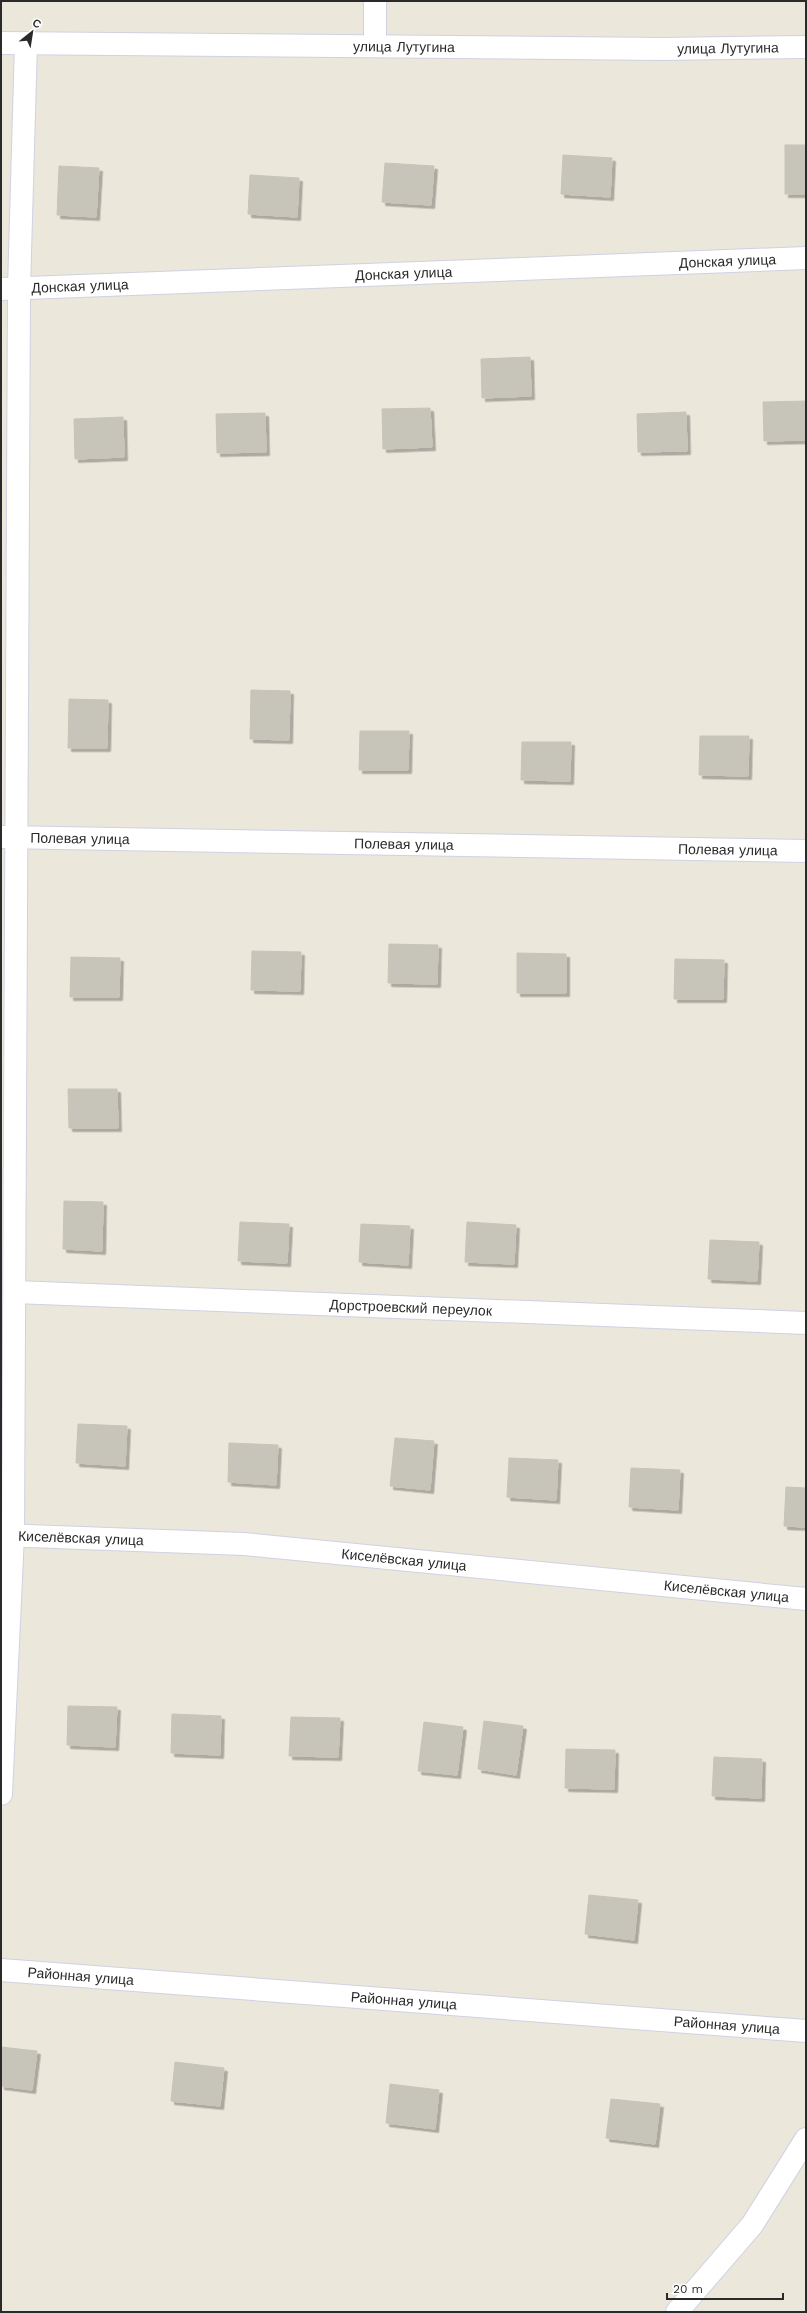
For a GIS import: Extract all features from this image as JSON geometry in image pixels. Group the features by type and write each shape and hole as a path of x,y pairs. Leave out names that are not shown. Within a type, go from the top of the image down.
{"street":[{"path":"375,1 375,46"},
{"name":"улица Лутугина","path":"1,42 655,49 806,47"},
{"path":"1,1794 7,1535 15,1292 9,837 10,289 26,43"},
{"name":"Донская улица","path":"10,289 806,258"},
{"name":"Полевая улица","path":"9,837 806,850"},
{"name":"Дорстроевский переулок","path":"15,1292 806,1323"},
{"name":"Киселёвская улица","path":"7,1535 244,1544 806,1599"},
{"name":"Районная улица","path":"1,1970 806,2031"},
{"path":"677,2312 752,2225 806,2138"}],"building":[{"path":"785,145 806,145 806,194 785,194"},
{"path":"563,155 612,158 610,197 561,194"},
{"path":"385,163 434,166 431,205 382,202"},
{"path":"59,166 99,168 96,217 57,215"},
{"path":"250,175 299,178 297,217 248,214"},
{"path":"530,357 531,396 482,398 481,359"},
{"path":"806,401 806,440 764,441 763,402"},
{"path":"430,408 432,447 383,449 382,409"},
{"path":"686,412 687,451 638,452 637,414"},
{"path":"265,413 266,452 217,453 216,414"},
{"path":"123,417 124,457 75,459 74,419"},
{"path":"251,690 290,691 289,740 250,739"},
{"path":"69,699 108,700 107,748 68,748"},
{"path":"360,731 409,731 408,770 359,770"},
{"path":"700,736 749,736 748,776 699,775"},
{"path":"522,742 571,742 570,781 521,780"},
{"path":"389,944 438,945 437,984 388,983"},
{"path":"252,951 301,952 300,991 251,990"},
{"path":"517,953 566,954 566,993 517,993"},
{"path":"71,957 120,958 119,997 70,997"},
{"path":"675,959 724,960 723,999 674,999"},
{"path":"68,1089 117,1089 118,1128 69,1128"},
{"path":"64,1201 103,1202 102,1251 63,1249"},
{"path":"240,1222 289,1224 287,1263 238,1261"},
{"path":"467,1222 516,1225 514,1264 465,1262"},
{"path":"361,1224 410,1226 408,1265 359,1262"},
{"path":"710,1240 759,1242 757,1281 708,1279"},
{"path":"78,1424 127,1426 125,1466 76,1463"},
{"path":"395,1438 434,1441 430,1490 390,1486"},
{"path":"229,1443 278,1445 276,1485 228,1482"},
{"path":"509,1458 558,1460 556,1500 507,1497"},
{"path":"631,1468 680,1470 678,1510 629,1507"},
{"path":"786,1487 806,1488 806,1527 784,1526"},
{"path":"68,1706 117,1707 115,1747 67,1745"},
{"path":"172,1714 221,1716 220,1755 171,1753"},
{"path":"291,1717 340,1718 338,1757 289,1756"},
{"path":"484,1721 523,1726 516,1775 478,1769"},
{"path":"424,1722 463,1727 457,1775 418,1771"},
{"path":"566,1749 615,1750 614,1789 565,1788"},
{"path":"714,1757 762,1759 761,1798 712,1796"},
{"path":"589,1895 638,1900 634,1940 585,1934"},
{"path":"1,2047 37,2051 32,2090 1,2086"},
{"path":"175,2062 224,2068 220,2106 171,2101"},
{"path":"390,2084 439,2090 435,2129 386,2123"},
{"path":"611,2099 660,2104 655,2144 606,2138"}]}
